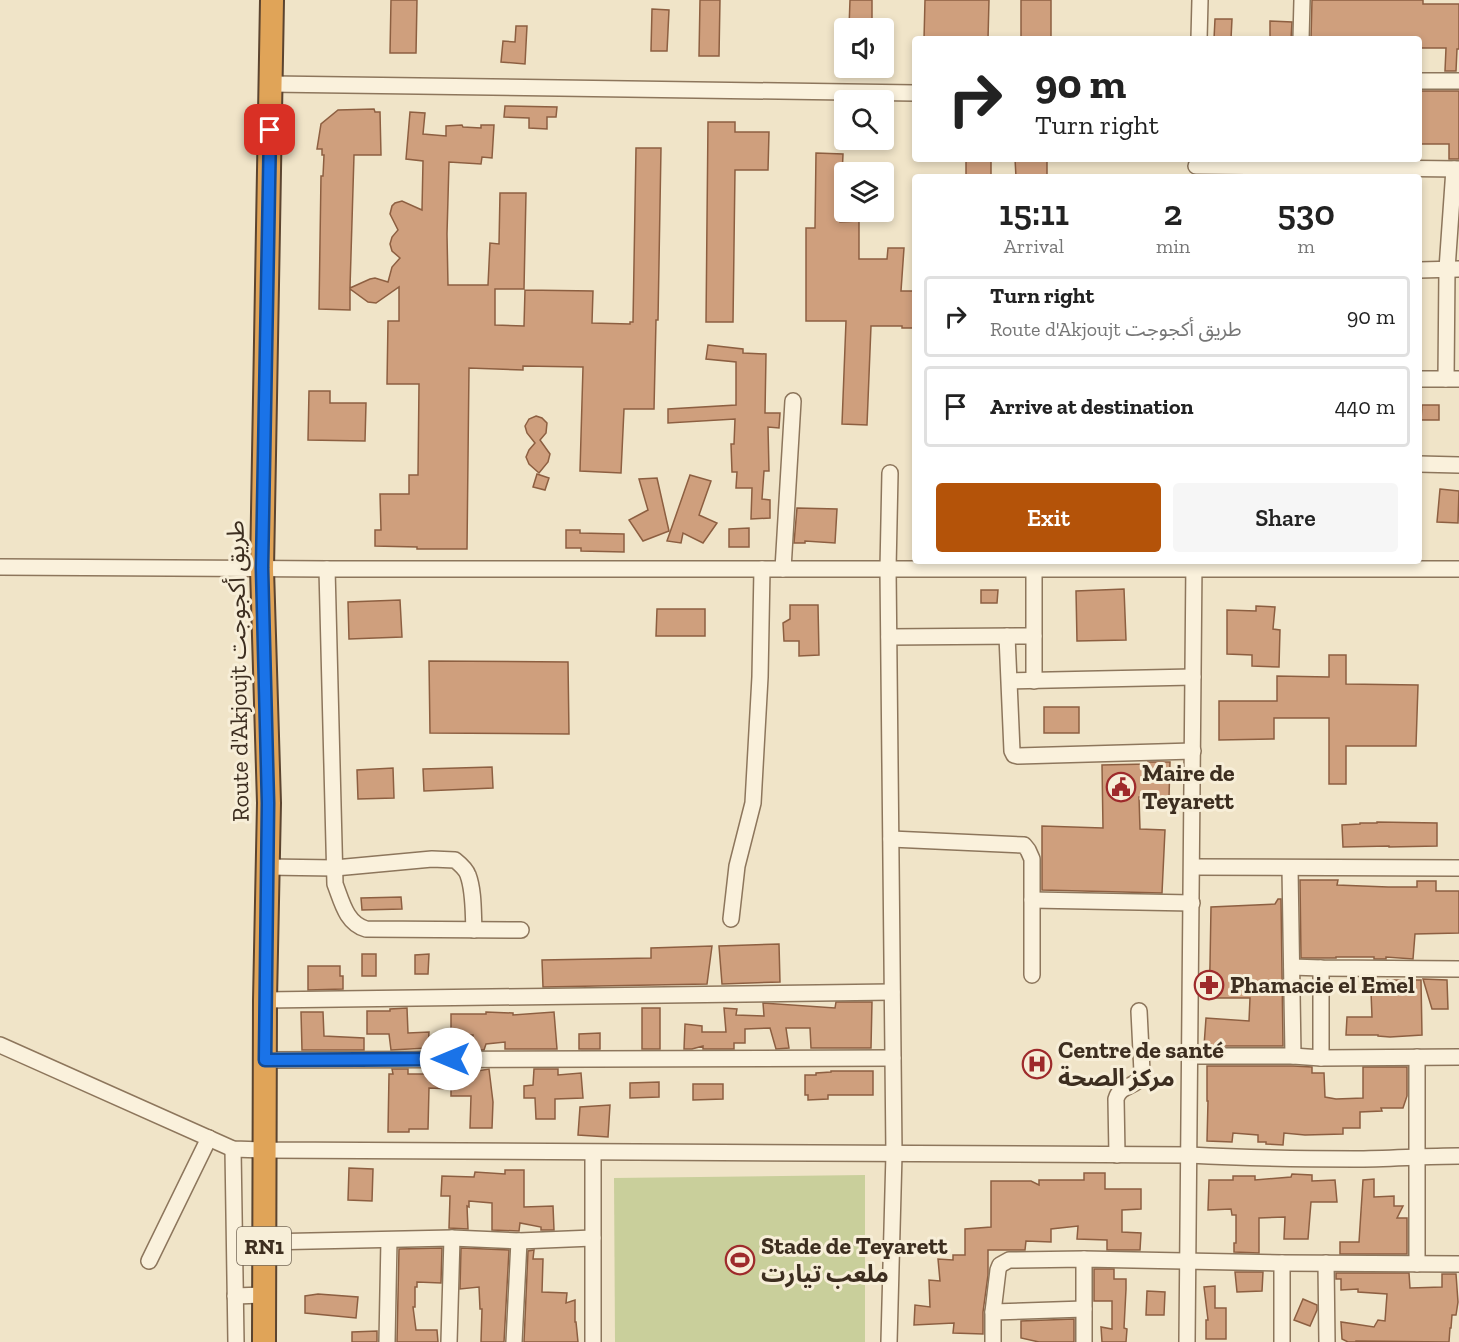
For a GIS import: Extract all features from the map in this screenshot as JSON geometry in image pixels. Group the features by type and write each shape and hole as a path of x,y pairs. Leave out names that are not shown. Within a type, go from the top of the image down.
{"highway":[{"name":"Route d'Akjoujt طريق أكجوجت","path":"264,1342 268,803 262,568 272,0"}],"street":[{"path":"1199,36 1200,0"},
{"path":"1301,36 1302,0"},
{"path":"1422,81 1459,81"},
{"path":"271,84 912,93"},
{"path":"1196,167 1334,163 1457,169 1453,269 1453,379 1422,379"},
{"path":"1422,270 1453,269"},
{"path":"783,569 792,401"},
{"path":"1422,465 1459,465"},
{"path":"889,1342 894,1154 888,569 890,473"},
{"path":"1187,1342 1194,565"},
{"path":"0,567 1034,569 1298,565 1459,569"},
{"path":"327,569 335,884 343,905 352,921 358,927 366,929 521,930"},
{"path":"731,919 737,866 753,803 760,676 762,569"},
{"path":"1034,569 1034,681"},
{"path":"1007,636 1014,755 1192,751"},
{"path":"889,637 1034,636"},
{"path":"1010,681 1193,677"},
{"path":"891,839 1024,845 1032,859 1032,975"},
{"path":"267,867 335,868 432,859 456,860 468,874 474,930"},
{"path":"1192,867 1459,868"},
{"path":"1290,868 1293,1056"},
{"path":"1032,900 1192,903"},
{"path":"1292,967 1459,969"},
{"path":"1321,968 1321,1058"},
{"path":"265,1000 892,992"},
{"path":"1117,1155 1116,1099 1122,1089 1136,1084 1142,1072 1139,1011"},
{"path":"0,1045 233,1149 1189,1155 1238,1158 1356,1159 1459,1156"},
{"path":"1190,1056 1459,1057"},
{"path":"1417,1057 1417,1264"},
{"path":"265,1060 893,1058"},
{"path":"149,1261 209,1138"},
{"path":"233,1149 236,1342"},
{"path":"592,1342 593,1153"},
{"path":"264,1242 452,1238 519,1241 593,1238"},
{"path":"449,1342 452,1238"},
{"path":"387,1342 389,1240"},
{"path":"514,1342 519,1241"},
{"path":"1084,1259 1084,1342"},
{"path":"993,1342 993,1312 998,1270 1000,1265 1009,1260 1459,1264"},
{"path":"1282,1263 1282,1342"},
{"path":"1326,1263 1327,1342"},
{"path":"236,1296 264,1295"},
{"path":"993,1312 1084,1309"}],"green space":[{"name":"Stade de Teyarett ملعب تيارت","path":"865,1175 865,1342 615,1342 614,1178"}],"building":[{"path":"391,0 417,0 416,53 390,53"},
{"path":"700,0 720,0 719,56 699,56"},
{"path":"850,0 872,0 872,18 849,18"},
{"path":"925,0 989,0 988,36 924,36"},
{"path":"1021,0 1051,0 1051,36 1021,36"},
{"path":"1312,0 1423,0 1423,4 1459,4 1459,49 1457,49 1456,71 1445,71 1446,48 1422,48 1422,36 1311,36"},
{"path":"652,9 669,10 667,51 651,51"},
{"path":"1215,19 1232,19 1231,36 1214,36"},
{"path":"1270,21 1292,22 1291,36 1270,36"},
{"path":"516,26 527,26 525,64 501,62 503,41 515,42"},
{"path":"1422,91 1459,91 1459,159 1449,159 1449,144 1422,144"},
{"path":"505,106 557,107 556,117 547,117 547,129 529,128 529,118 504,117"},
{"path":"374,109 375,112 380,112 381,155 354,155 350,288 375,278 388,282 392,267 400,258 392,251 390,244 398,230 390,214 392,206 402,201 422,210 423,161 406,159 410,112 425,113 423,134 446,136 446,126 462,125 463,127 481,128 481,125 494,125 492,158 482,157 481,164 449,162 447,234 448,285 488,285 490,243 499,244 500,193 526,193 524,289 495,289 495,325 524,326 525,290 593,291 592,323 630,324 633,322 636,148 661,148 654,409 624,409 621,473 580,471 583,367 523,366 523,370 469,368 467,549 375,546 375,530 381,530 380,494 409,494 409,475 418,475 419,384 387,384 388,321 399,321 399,287 376,303 368,302 350,289 350,310 319,309 321,176 323,176 324,155 322,155 322,149 317,149 321,124 338,110"},
{"path":"708,122 735,122 735,132 769,132 768,170 735,170 733,322 706,322"},
{"path":"816,153 843,154 843,162 834,162 834,222 859,222 859,259 887,259 888,248 904,248 901,291 912,291 912,328 871,326 867,425 842,424 846,321 806,321 806,228 815,228"},
{"path":"966,162 991,162 991,174 966,174"},
{"path":"1015,162 1047,162 1047,174 1016,174"},
{"path":"708,345 743,349 743,353 766,354 765,413 780,413 779,428 768,427 769,471 764,471 762,499 770,500 770,518 751,519 752,488 736,488 737,472 732,472 731,444 734,444 735,419 668,423 668,409 736,405 736,362 706,359"},
{"path":"309,391 330,391 330,403 366,403 365,441 308,440"},
{"path":"1422,405 1439,405 1439,420 1422,420"},
{"path":"536,416 547,423 546,433 540,440 550,454 548,462 539,473 529,464 526,457 535,443 527,433 525,426 529,419"},
{"path":"537,474 549,478 545,490 533,487"},
{"path":"690,475 711,481 699,515 717,523 703,543 683,533 681,543 667,541"},
{"path":"657,478 669,531 643,541 629,520 648,510 639,479"},
{"path":"1440,489 1459,491 1458,523 1437,522"},
{"path":"797,508 837,509 835,543 805,541 805,543 794,543"},
{"path":"749,528 749,547 729,547 729,529"},
{"path":"566,530 580,530 580,533 624,534 624,552 581,551 581,548 566,548"},
{"path":"1124,589 1126,640 1077,641 1076,591"},
{"path":"981,590 998,590 997,603 981,603"},
{"path":"400,600 402,637 349,639 348,602"},
{"path":"790,605 818,605 819,655 799,656 799,641 784,641 783,623 790,619"},
{"path":"1256,606 1275,607 1273,629 1280,630 1279,667 1252,666 1252,655 1227,654 1227,610 1256,611"},
{"path":"657,609 705,609 705,636 656,636"},
{"path":"1329,655 1346,655 1346,684 1418,685 1416,746 1346,746 1346,784 1329,784 1329,718 1274,718 1274,739 1219,740 1219,701 1277,701 1277,676 1329,677"},
{"path":"429,661 568,662 569,734 430,733"},
{"path":"1044,707 1079,707 1079,733 1044,733"},
{"path":"1148,762 1170,762 1169,798 1139,797 1140,829 1165,830 1162,893 1042,890 1042,826 1103,828 1102,765 1148,764"},
{"path":"492,767 493,788 424,791 423,769"},
{"path":"393,768 394,798 358,799 357,770"},
{"path":"1377,822 1437,823 1437,846 1343,847 1342,825"},
{"path":"1300,880 1338,880 1337,885 1388,887 1417,887 1417,881 1436,881 1436,891 1459,891 1459,933 1415,934 1413,959 1301,958"},
{"path":"401,897 402,909 362,910 361,898"},
{"path":"1278,899 1281,899 1283,1046 1204,1046 1206,1018 1249,1021 1250,998 1209,998 1211,907 1275,904"},
{"path":"779,944 780,982 722,984 719,946"},
{"path":"712,946 707,984 543,987 542,960 651,958 651,948"},
{"path":"362,954 376,954 376,976 362,976"},
{"path":"429,954 428,974 415,974 415,955"},
{"path":"308,966 340,966 343,989 308,990"},
{"path":"1423,979 1447,980 1448,1009 1432,1009"},
{"path":"1387,980 1421,980 1422,1035 1390,1037 1346,1035 1347,1017 1372,1017 1371,992 1387,991"},
{"path":"836,1002 872,1002 871,1048 811,1048 810,1028 786,1028 789,1048 776,1049 770,1028 745,1029 745,1043 734,1043 734,1049 703,1049 703,1046 684,1049 685,1024 702,1026 702,1032 726,1032 724,1008 737,1009 736,1015 764,1016 763,1003 835,1008"},
{"path":"407,1008 408,1033 429,1032 428,1048 391,1050 389,1034 367,1034 367,1011"},
{"path":"642,1008 660,1008 660,1049 642,1049"},
{"path":"301,1012 323,1012 324,1036 364,1038 364,1050 302,1050"},
{"path":"486,1012 513,1013 513,1015 554,1012 557,1049 505,1049 505,1042 486,1044 484,1050 472,1050 473,1035 451,1035 451,1014 486,1014"},
{"path":"600,1033 600,1049 579,1049 579,1034"},
{"path":"1207,1066 1312,1067 1312,1073 1324,1073 1325,1097 1336,1099 1363,1098 1363,1067 1407,1067 1407,1096 1403,1108 1381,1108 1382,1111 1360,1112 1360,1128 1343,1128 1343,1134 1284,1133 1283,1145 1258,1142 1258,1135 1233,1133 1232,1142 1207,1141"},
{"path":"392,1069 408,1069 408,1074 452,1074 452,1070 489,1069 493,1102 492,1128 470,1128 471,1096 451,1096 451,1089 429,1088 428,1129 388,1132 389,1074 393,1074"},
{"path":"534,1069 558,1069 558,1075 581,1073 583,1098 555,1099 555,1119 536,1119 535,1098 524,1098 524,1086 533,1085"},
{"path":"831,1071 873,1071 873,1095 828,1095 828,1099 808,1100 808,1095 805,1095 805,1075"},
{"path":"659,1082 659,1097 630,1098 630,1083"},
{"path":"693,1084 723,1084 723,1099 693,1100"},
{"path":"610,1105 608,1137 578,1135 580,1107"},
{"path":"349,1168 373,1169 372,1201 348,1200"},
{"path":"505,1170 524,1170 524,1207 553,1206 554,1230 541,1230 541,1227 520,1223 519,1231 492,1230 492,1203 469,1201 469,1207 467,1206 468,1229 449,1228 450,1196 441,1196 442,1176 474,1177 475,1172 505,1174"},
{"path":"1084,1173 1105,1173 1105,1189 1141,1189 1141,1209 1122,1210 1122,1232 1141,1233 1140,1250 1107,1250 1107,1240 1077,1239 1078,1226 1051,1229 1051,1242 1026,1241 1025,1250 988,1250 983,1334 953,1333 954,1323 914,1325 915,1305 930,1307 929,1280 940,1281 938,1259 953,1260 953,1255 965,1255 965,1229 991,1227 991,1181 1031,1181 1039,1185 1039,1180 1084,1180"},
{"path":"1292,1174 1312,1175 1312,1181 1335,1180 1337,1202 1311,1202 1308,1239 1284,1239 1285,1217 1259,1218 1259,1253 1234,1252 1236,1215 1232,1215 1231,1209 1208,1210 1209,1180 1233,1180 1233,1176 1255,1176 1255,1180 1291,1177"},
{"path":"1374,1179 1374,1197 1394,1196 1394,1206 1403,1206 1397,1218 1407,1218 1407,1254 1340,1254 1340,1242 1359,1242 1363,1180"},
{"path":"442,1248 441,1283 417,1282 415,1307 413,1307 416,1330 437,1330 438,1342 397,1342 399,1249"},
{"path":"461,1248 509,1250 504,1342 481,1342 482,1309 480,1309 479,1287 460,1289"},
{"path":"534,1250 533,1259 543,1259 542,1292 567,1293 566,1303 575,1300 578,1342 524,1342 528,1251"},
{"path":"1094,1269 1114,1269 1114,1279 1126,1279 1124,1328 1127,1329 1126,1342 1102,1342 1101,1327 1112,1329 1112,1301 1094,1301"},
{"path":"1235,1272 1263,1272 1262,1291 1237,1292"},
{"path":"1336,1273 1409,1273 1410,1288 1442,1287 1442,1274 1456,1274 1458,1302 1456,1315 1452,1315 1449,1342 1348,1342 1342,1339 1341,1322 1374,1327 1378,1320 1385,1321 1387,1294 1358,1292 1358,1289 1341,1290 1341,1279 1336,1279"},
{"path":"1215,1286 1215,1308 1226,1308 1226,1339 1206,1339 1206,1320 1208,1320 1204,1287"},
{"path":"1147,1291 1165,1292 1164,1315 1146,1315"},
{"path":"318,1294 358,1297 356,1318 305,1313 305,1296"},
{"path":"1303,1299 1317,1305 1310,1326 1294,1320"},
{"path":"1074,1319 1074,1342 1039,1342 1021,1338 1021,1321"},
{"path":"377,1331 377,1342 352,1342 352,1332"}],"place":[{"name":"Maire de Teyarett","path":"1121,787"},
{"name":"Phamacie el Emel","path":"1209,985"},
{"name":"Centre de santé مركز الصحة","path":"1037,1064"},
{"name":"Stade de Teyarett ملعب تيارت","path":"740,1260"}],"route":[{"path":"270,130 262,568 268,803 265,1060 451,1059"}]}
